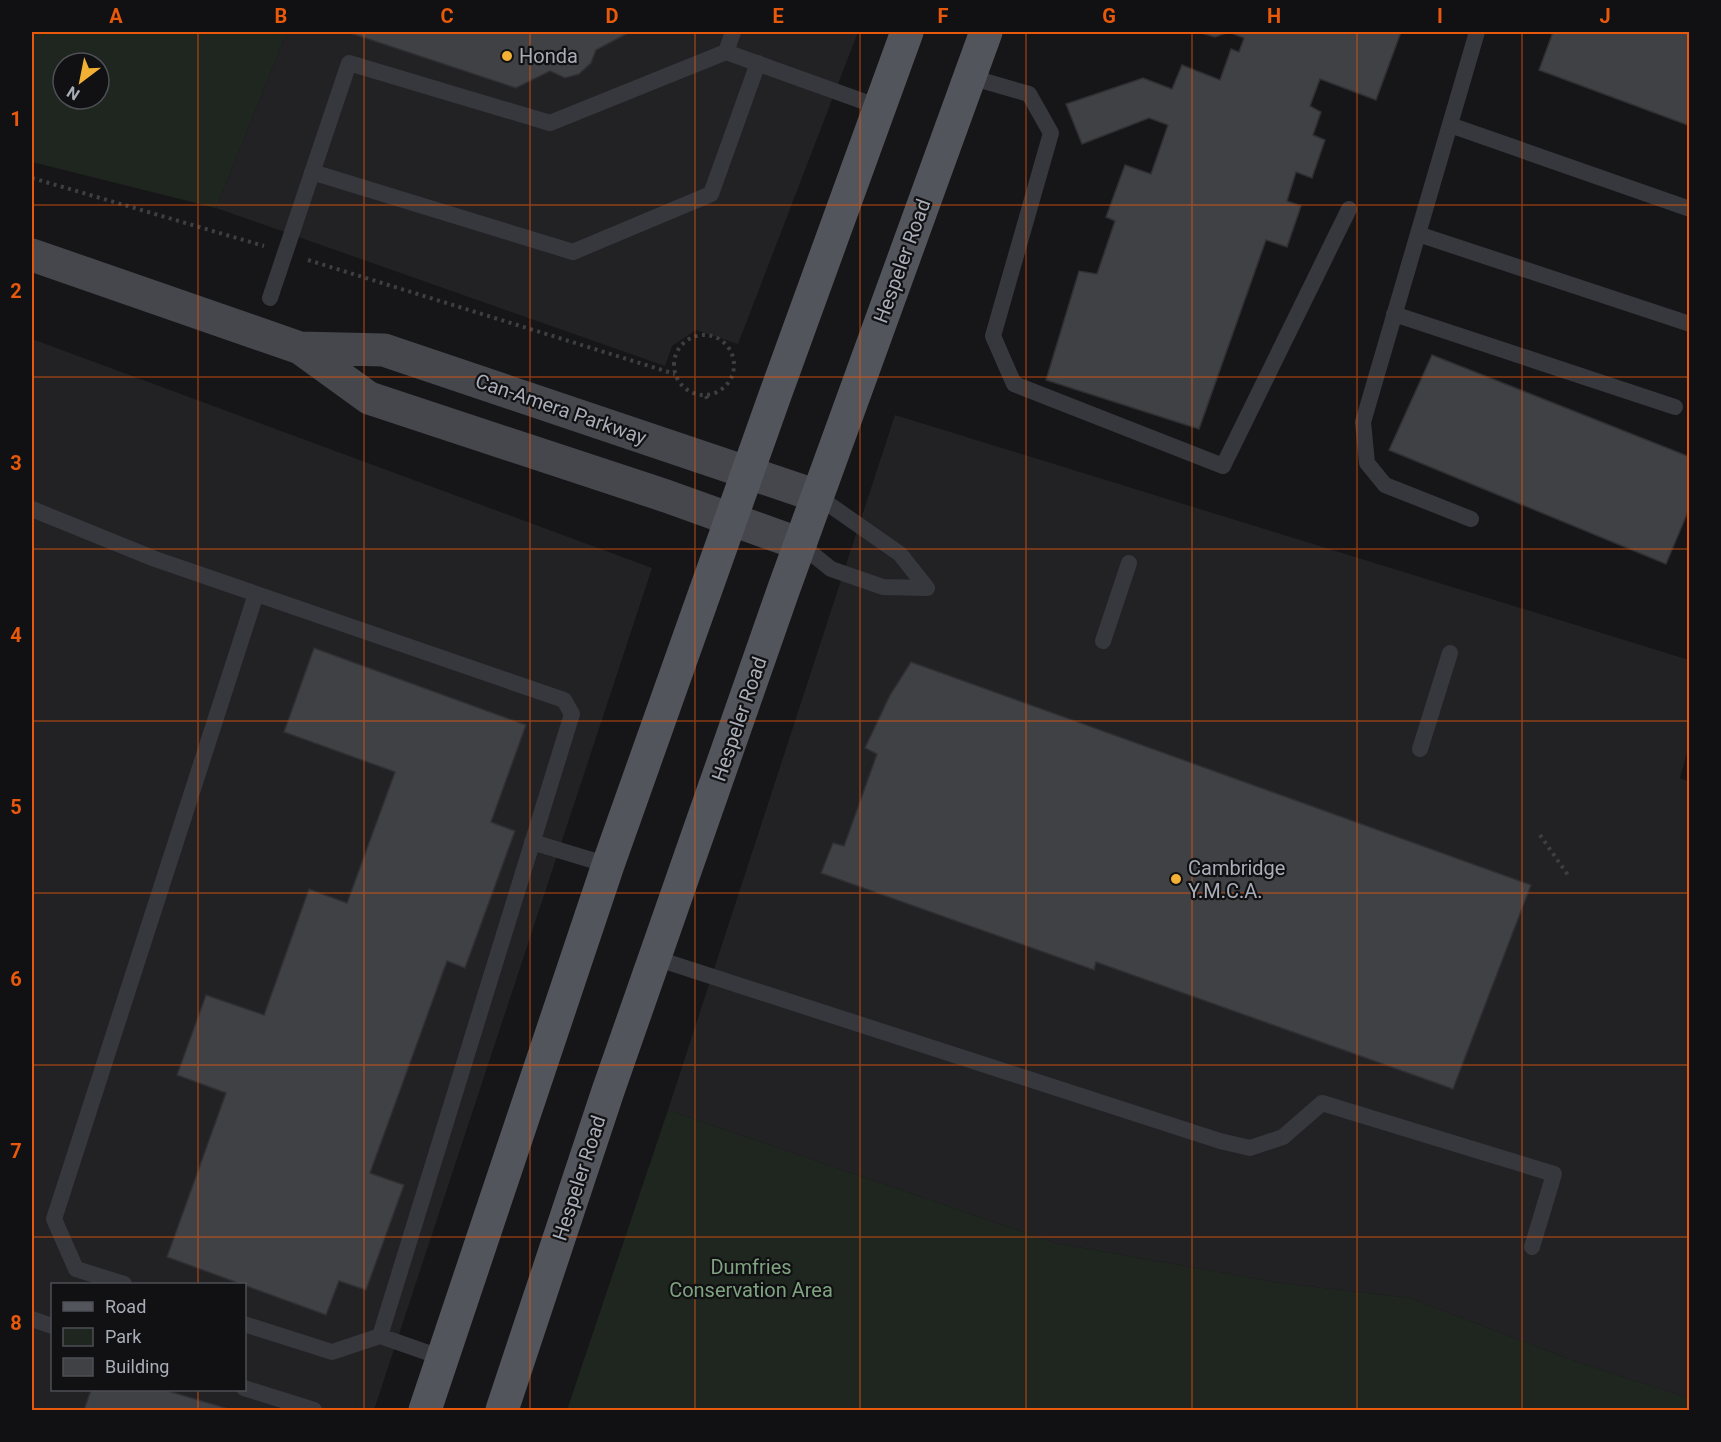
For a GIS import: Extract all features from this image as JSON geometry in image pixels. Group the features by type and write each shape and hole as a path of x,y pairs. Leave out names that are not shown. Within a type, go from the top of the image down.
{"main road":[{"path":"425,1410 608,865 907,32"},
{"name":"Hespeler Road","path":"501,1410 608,1091 800,544 986,32"},
{"name":"Can-Amera Parkway","path":"32,255 300,348 369,398 666,496 800,544"},
{"name":"Can-Amera Parkway","path":"300,348 384,350 817,496"}],"lane":[{"path":"726,52 733,32"},
{"path":"1471,519 1385,485 1367,463 1363,422 1477,32"},
{"path":"270,298 349,63 550,123 726,52 879,107"},
{"path":"312,172 573,252 711,194 758,63"},
{"path":"970,77 1029,94 1051,133 993,336 1014,384 1223,466 1349,209"},
{"path":"1450,124 1689,209"},
{"path":"1418,234 1689,324"},
{"path":"1394,314 1675,407"},
{"path":"800,544 831,569 862,580 883,587 927,588 900,554 817,496"},
{"path":"32,509 155,559 564,700 572,714 380,1336"},
{"path":"1103,641 1129,563"},
{"path":"121,1283 76,1269 54,1219 256,594"},
{"path":"1420,749 1450,653"},
{"path":"532,842 608,865"},
{"path":"655,958 1220,1141 1250,1148 1283,1137 1322,1102 1554,1174 1532,1247"},
{"path":"32,1319 51,1326"},
{"path":"246,1325 332,1352 380,1336 443,1358"},
{"path":"246,1389 314,1410"}],"path":[{"path":"32,178 284,252 675,374"},
{"path":"706,335 724,342 734,360 734,370 725,388 716,394 706,396 686,390 675,374 676,355 688,340 706,335"},
{"path":"706,396 709,402"},
{"path":"1540,835 1570,878"}],"shaded area":[{"path":"287,32 858,32 738,344 696,330 672,346 665,366 216,208"},
{"path":"32,339 652,568 374,1410 32,1410"},
{"path":"895,415 1689,660 1689,745 1680,778 1690,782 1689,1398 1577,1362 1410,1298 1281,1283 1055,1243 668,1110"}],"green space":[{"path":"32,32 287,32 216,208 32,162"},
{"name":"Dumfries Conservation Area","path":"668,1110 1055,1243 1281,1283 1410,1298 1577,1362 1689,1398 1689,1410 567,1410"}],"building":[{"name":"Honda","path":"347,32 630,32 596,50 591,63 579,74 565,78 550,71 516,88"},
{"path":"1198,32 1229,32 1215,37"},
{"path":"1229,32 1401,32 1376,100 1320,79 1310,106 1321,112 1313,135 1325,140 1312,178 1296,172 1287,201 1301,206 1287,247 1266,240 1199,429 1046,380 1079,271 1097,274 1115,221 1106,217 1125,165 1151,174 1168,125 1149,118 1082,144 1066,104 1143,78 1172,89 1182,65 1220,80 1231,49 1239,52 1244,38"},
{"path":"1553,32 1690,32 1690,126 1539,70"},
{"path":"1432,355 1690,457 1690,507 1666,564 1389,450"},
{"path":"314,648 526,725 491,822 515,831 465,968 447,961 370,1173 404,1185 366,1290 339,1281 326,1315 246,1286 246,1283 238,1283 167,1257 226,1093 177,1075 206,995 264,1015 309,889 347,903 395,772 284,732"},
{"name":"Cambridge Y.M.C.A.","path":"911,662 1531,885 1453,1089 1096,962 1094,970 821,873 833,843 844,846 877,754 865,748 890,695"},
{"path":"91,1391 168,1391 232,1410 84,1410"}],"place":[{"name":"Honda","path":"507,56"},
{"name":"Cambridge Y.M.C.A.","path":"1176,879"}]}
